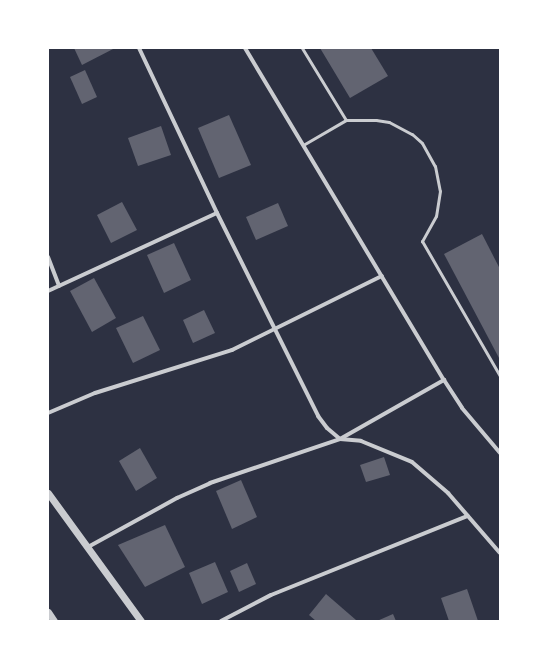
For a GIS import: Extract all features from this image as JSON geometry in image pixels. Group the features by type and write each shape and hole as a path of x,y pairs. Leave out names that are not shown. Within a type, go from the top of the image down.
{"street":[{"path":"139,48 217,213 318,416 327,428 340,439 361,441 412,462 448,493 500,553"},
{"path":"245,48 444,380 462,408 500,453"},
{"path":"48,292 217,213"},
{"path":"48,257 59,286"},
{"path":"48,413 95,393 215,357 253,341 274,329 382,276"},
{"path":"88,547 177,498 210,483 340,439 444,380"},
{"path":"48,493 141,621"},
{"path":"221,621 271,595 468,516"},
{"path":"48,612 54,621"}],"lane":[{"path":"302,48 346,120"},
{"path":"303,145 346,120 376,120 389,122 412,134 430,154 439,178 439,204 431,228 422,241 500,376"}],"building":[{"path":"74,48 115,48 82,65"},
{"path":"320,48 371,48 388,76 350,98"},
{"path":"85,70 97,97 82,104 70,77"},
{"path":"229,115 251,165 219,178 198,128"},
{"path":"161,126 171,155 138,166 128,138"},
{"path":"122,202 137,230 111,243 97,215"},
{"path":"278,203 288,226 256,240 246,217"},
{"path":"482,234 500,269 499,358 444,254"},
{"path":"174,243 191,280 164,293 147,255"},
{"path":"94,278 116,318 92,332 70,291"},
{"path":"204,310 215,333 193,343 183,320"},
{"path":"143,316 160,350 133,363 116,328"},
{"path":"140,448 157,478 136,491 119,461"},
{"path":"384,457 390,475 366,482 360,465"},
{"path":"241,480 257,517 232,529 216,491"},
{"path":"165,525 185,567 145,587 118,545"},
{"path":"215,562 228,592 202,604 189,573"},
{"path":"247,563 256,584 239,592 230,571"},
{"path":"467,589 478,621 449,621 441,598"},
{"path":"326,594 356,620 316,621 309,615"},
{"path":"393,614 396,621 377,621"}]}
